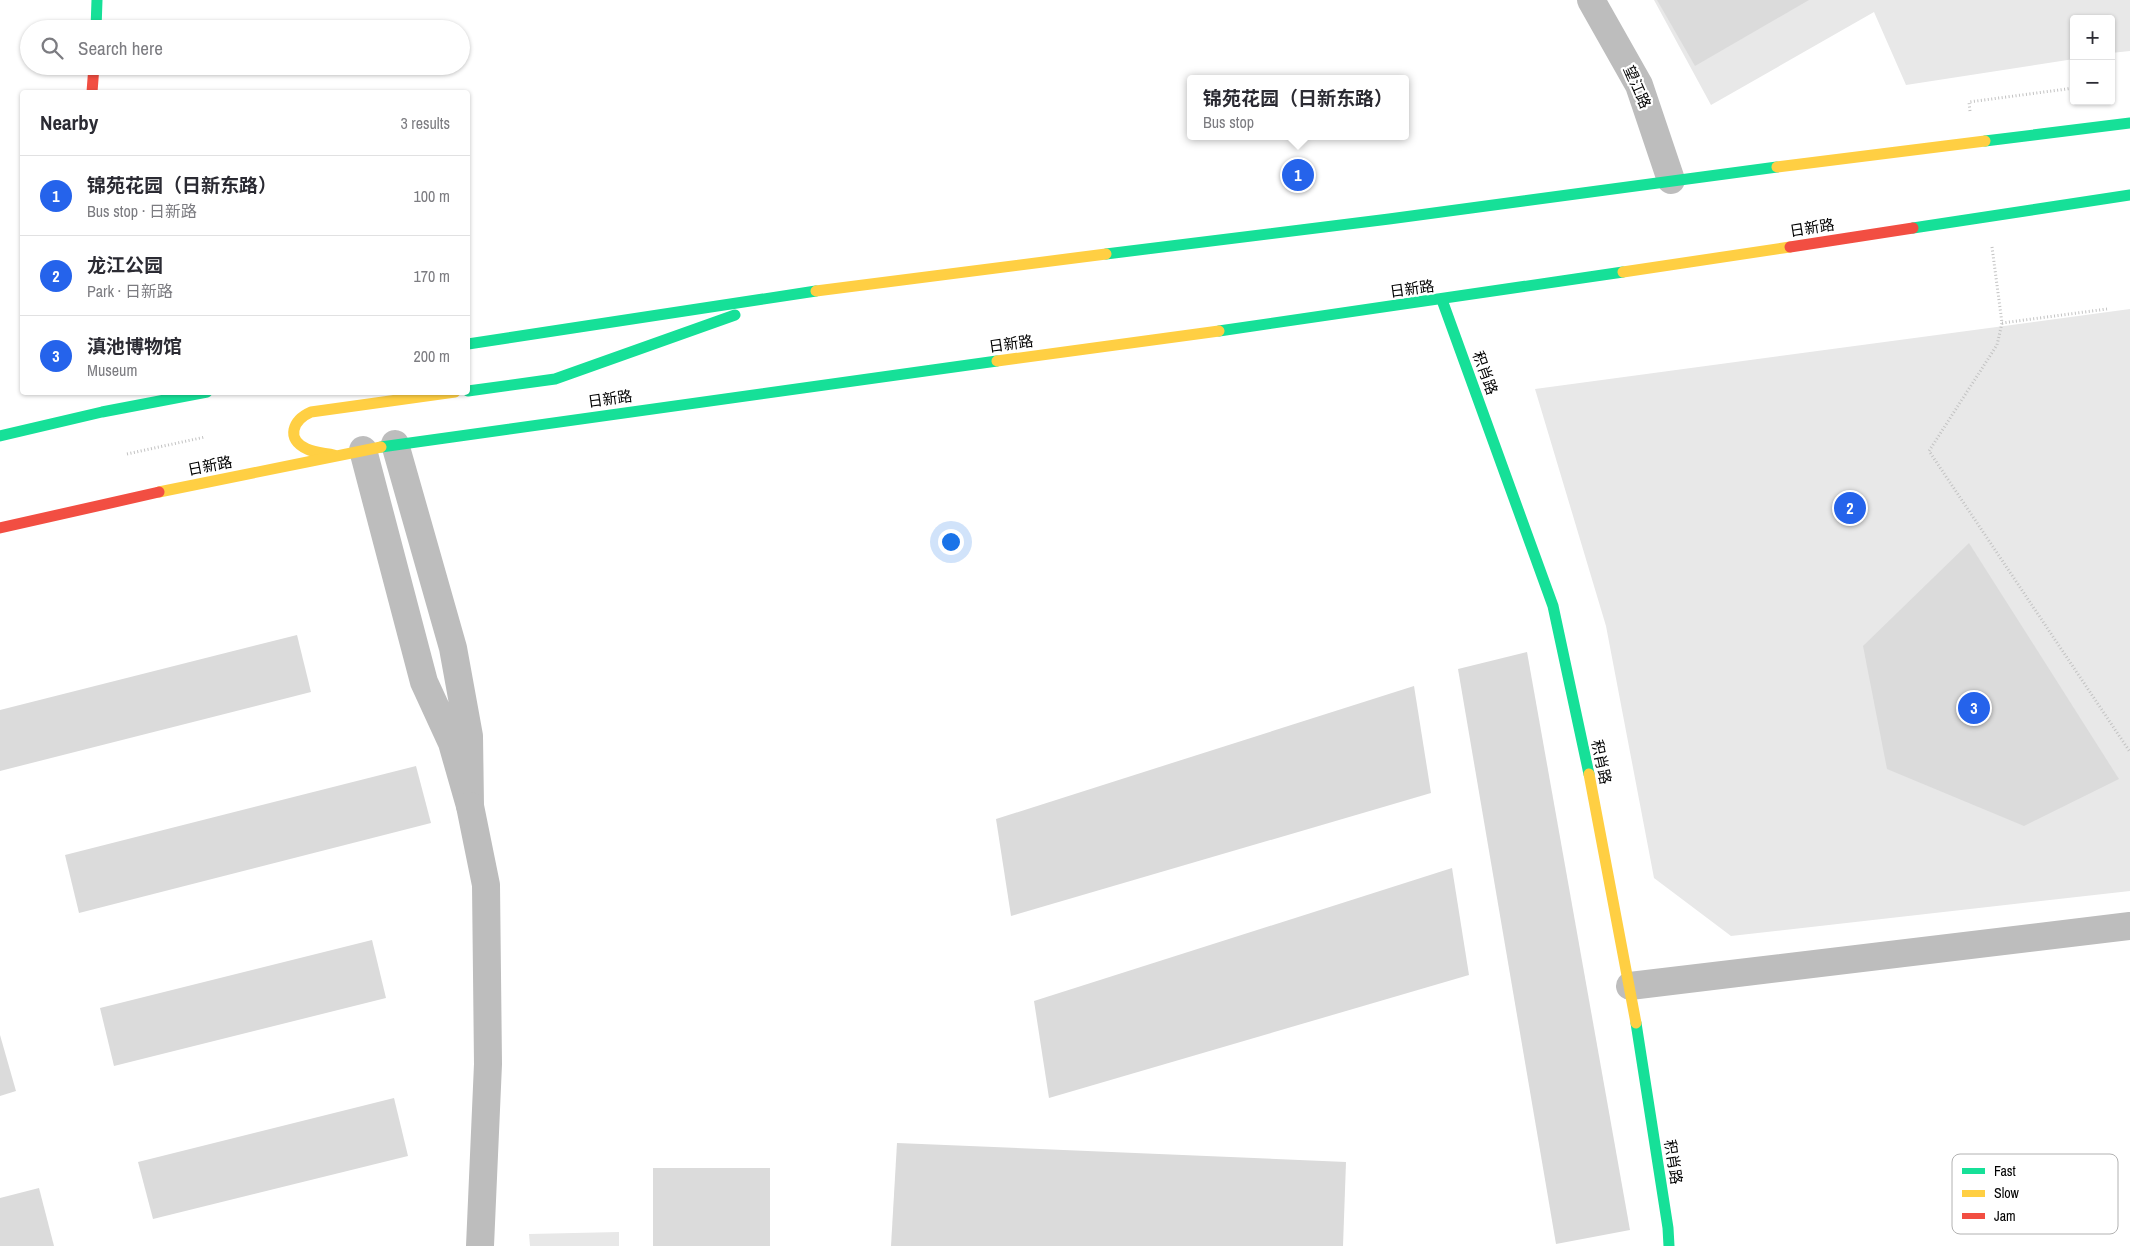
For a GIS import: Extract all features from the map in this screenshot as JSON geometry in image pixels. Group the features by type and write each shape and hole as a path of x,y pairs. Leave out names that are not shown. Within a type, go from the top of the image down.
{"main road":[{"path":"96,20 97,0"},
{"path":"92,90 93,75"},
{"path":"470,344 798,293 1389,219 1671,180 2126,123"},
{"name":"日新路","path":"0,528 112,501 395,444 1442,300 2130,195"},
{"name":"日新路","path":"2030,210 2130,201"},
{"path":"470,391 555,379 798,293"},
{"name":"积肖路","path":"1442,300 1553,606 1588,768 1630,986 1668,1228 1669,1246"},
{"path":"0,436 101,407 186,395"},
{"path":"350,453 310,450 297,443 293,428 296,420 311,412 433,395"}],"street":[{"name":"望江路","path":"1591,0 1638,85 1671,180"},
{"path":"395,444 453,648 469,736 470,806"},
{"path":"350,453 424,682 452,743 470,806 486,885 488,1064 480,1246"},
{"path":"1630,986 2130,926"}],"path":[{"path":"1969,102 2070,89"},
{"path":"1988,216 2002,323 1997,345 1928,451 2130,752"},
{"path":"2002,323 2107,309"},
{"path":"127,454 205,437"}],"shaded area":[{"path":"1654,0 2130,0 2130,51 2115,53 2115,15 2070,15 2070,60 1906,85 1874,12 1711,105"},
{"path":"2130,309 2130,891 1731,936 1654,878 1606,626 1535,389"},
{"path":"619,1232 619,1246 530,1246 529,1234"}],"building":[{"path":"1657,0 1809,0 1695,66"},
{"path":"1969,543 2119,779 2024,826 1887,769 1863,646"},
{"path":"297,635 311,692 0,771 0,710"},
{"path":"1527,652 1630,1230 1556,1244 1458,669"},
{"path":"1414,686 1431,793 1011,916 996,819"},
{"path":"416,766 431,823 79,913 65,855"},
{"path":"1452,868 1469,975 1049,1098 1034,1001"},
{"path":"372,940 386,998 114,1066 100,1008"},
{"path":"0,1035 16,1091 0,1096"},
{"path":"394,1098 408,1156 153,1219 138,1162"},
{"path":"897,1143 1346,1162 1343,1246 891,1246"},
{"path":"653,1168 770,1168 770,1246 653,1246"},
{"path":"39,1188 54,1246 0,1246 0,1198"}],"traffic: fast":[{"path":"96,20 97,0"},
{"path":"1985,141 2130,123"},
{"path":"1106,254 1389,219 1777,167"},
{"path":"1913,228 2130,195"},
{"path":"1219,331 1623,272"},
{"path":"470,344 816,291"},
{"path":"1442,300 1553,606 1589,774"},
{"path":"470,391 555,379 735,315"},
{"path":"381,447 997,361"},
{"path":"0,436 102,412 191,395"},
{"path":"1636,1023 1668,1228 1669,1246"}],"traffic: slow":[{"path":"1777,167 1985,141"},
{"path":"1623,272 1790,247"},
{"path":"816,291 1106,254"},
{"path":"997,361 1219,331"},
{"path":"334,455 307,449 296,440 294,430 305,415 311,412 433,395"},
{"path":"159,492 381,447"},
{"path":"1589,774 1636,1023"}],"traffic: jam":[{"path":"92,90 93,75"},
{"path":"1790,247 1913,228"},
{"path":"0,528 159,492"}],"place":[{"name":"锦苑花园（日新东路）","path":"1298,175"},
{"name":"龙江公园","path":"1850,508"},
{"name":"滇池博物馆","path":"1974,708"}]}
